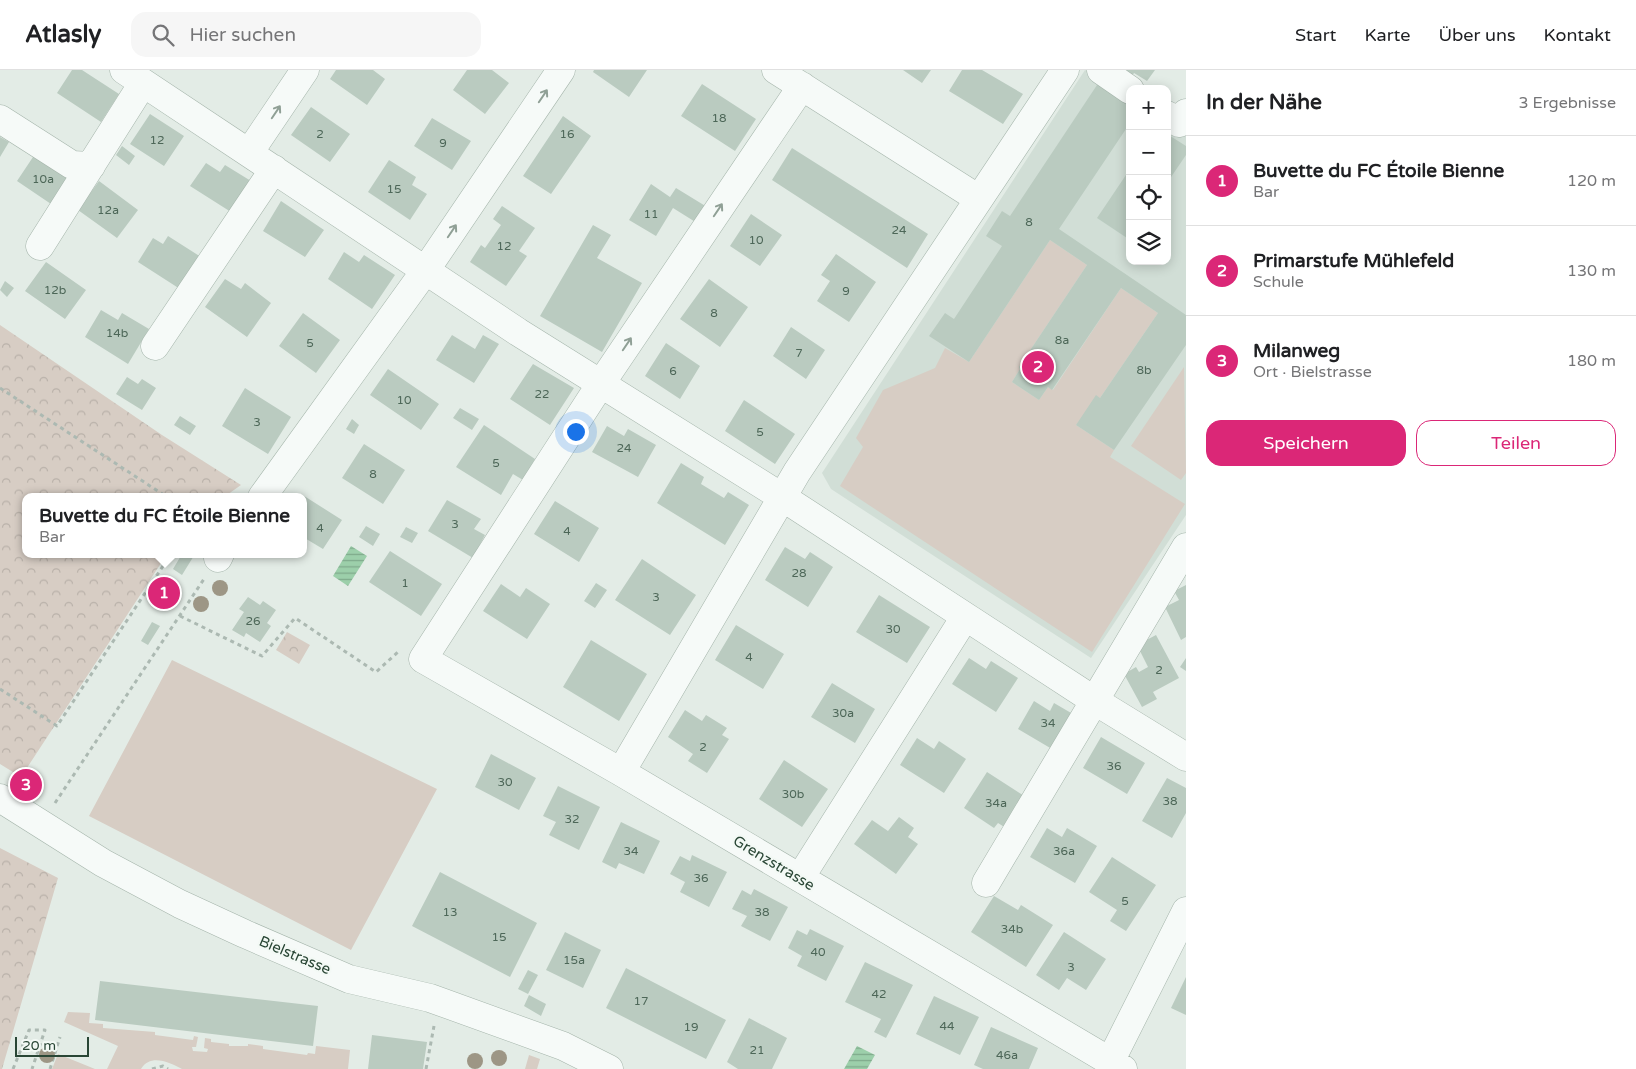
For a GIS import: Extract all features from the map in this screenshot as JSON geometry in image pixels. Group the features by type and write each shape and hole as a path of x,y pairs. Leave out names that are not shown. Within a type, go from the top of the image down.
{"street":[{"path":"249,152 305,70"},
{"path":"265,493 425,271 561,70"},
{"path":"776,70 979,199"},
{"path":"621,772 782,497 1065,70"},
{"path":"1100,70 1126,87"},
{"path":"40,246 91,166 134,76 425,271 600,385 782,497 1095,701 1186,757"},
{"path":"423,659 600,385 802,86"},
{"path":"1171,118 1179,123 1186,112"},
{"path":"0,119 72,165 91,166"},
{"path":"155,346 274,169"},
{"path":"986,883 1186,547"},
{"path":"800,878 965,617"},
{"name":"Grenzstrasse","path":"423,659 621,772 1117,1065"},
{"name":"Bielstrasse","path":"0,798 103,864 180,904 253,938 349,979 430,998 563,1046 608,1069"},
{"path":"1117,1065 1186,911"}],"path":[{"path":"0,388 162,493"},
{"path":"0,689 57,726 168,558"},
{"path":"53,806 218,558"},
{"path":"180,615 262,656 295,618 376,672 397,652 423,659"},
{"path":"426,1069 435,1016"},
{"path":"13,1069 29,1030 45,1030 33,1067 39,1069"},
{"path":"50,1069 60,1037"},
{"path":"152,1069 162,1066 168,1069"}],"shaded area":[{"path":"1085,70 1126,96 1126,265 1171,265 1171,126 1186,136 1186,515 1091,658 831,489 822,473"},
{"path":"351,546 367,556 348,586 333,576"},
{"path":"857,1046 875,1055 867,1069 844,1069"}],"green space":[{"path":"1050,240 1087,265 1019,367 1020,369 1012,382 1039,400 1048,387 1053,390 1121,288 1158,313 1100,398 1076,425 1114,450 1110,457 1185,504 1092,652 840,486 863,447 856,438 883,390 935,368 945,348 969,362"},
{"path":"0,325 162,435 241,485 230,493 22,493 22,558 164,558 21,777 0,764"},
{"path":"1184,367 1186,473 1181,480 1131,446"},
{"path":"287,632 310,645 299,664 276,650"},
{"path":"172,660 437,789 351,950 89,816"},
{"path":"0,848 58,878 2,1069 0,1069"},
{"path":"68,1012 90,1013 89,1023 103,1024 103,1028 155,1032 155,1035 193,1040 194,1036 198,1037 196,1047 192,1047 193,1051 207,1052 208,1049 204,1048 205,1038 211,1039 211,1042 229,1044 229,1046 248,1046 248,1044 263,1046 263,1049 307,1055 308,1053 315,1054 316,1046 350,1050 348,1069 182,1069 166,1062 155,1060 145,1064 141,1069 107,1069 118,1046 64,1022"},
{"path":"58,1054 95,1069 52,1069"},
{"path":"529,1055 540,1059 537,1069 525,1069"}],"building":[{"path":"72,70 82,70 119,94 101,122 57,93"},
{"path":"336,70 373,70 385,79 367,105 330,79"},
{"path":"467,70 492,70 509,83 485,114 453,90"},
{"path":"594,70 647,70 629,97 593,72"},
{"path":"903,70 931,70 922,83"},
{"path":"962,70 982,70 1023,94 1003,124 949,91"},
{"path":"1113,70 1155,70 1147,81 1134,73 1129,81"},
{"path":"1101,79 1126,95 1126,129 1059,229 1186,315 1186,345 1114,450 1076,425 1096,395 1100,398 1158,313 1121,288 1052,390 1048,387 1039,400 1012,382 1020,369 1019,367 1087,265 1050,240 969,362 929,336 945,313 954,319 1002,246 986,236 1002,211 1010,216"},
{"path":"702,84 756,119 735,151 681,116"},
{"path":"311,107 350,134 330,162 291,135"},
{"path":"150,114 184,136 164,166 130,144"},
{"path":"563,116 591,136 551,194 523,176"},
{"path":"432,118 471,141 452,170 414,146"},
{"path":"0,137 9,142 0,157"},
{"path":"1171,137 1186,146 1186,155 1171,177"},
{"path":"122,146 135,156 129,165 116,155"},
{"path":"792,148 928,234 907,268 772,180"},
{"path":"35,154 70,178 51,204 17,181"},
{"path":"389,160 416,177 412,185 427,194 410,220 368,192"},
{"path":"206,163 220,172 225,165 251,181 231,212 190,186"},
{"path":"1126,175 1126,237 1097,218"},
{"path":"99,181 138,210 117,238 78,210"},
{"path":"651,184 670,197 676,188 707,207 697,223 673,208 656,236 629,220"},
{"path":"281,201 324,230 305,257 263,231"},
{"path":"502,206 535,228 519,251 527,256 506,286 470,262 481,245 485,248 501,225 493,219"},
{"path":"751,214 782,235 760,266 730,246"},
{"path":"593,225 611,235 597,258 642,283 602,352 540,316"},
{"path":"168,236 201,257 180,289 138,262 153,238 163,244"},
{"path":"344,252 359,262 364,255 395,275 372,309 328,279"},
{"path":"836,254 876,282 849,322 817,301 830,281 821,275"},
{"path":"46,262 86,290 65,319 25,291"},
{"path":"225,279 241,289 245,283 271,303 247,337 205,307"},
{"path":"709,279 748,307 720,347 680,319"},
{"path":"5,281 14,288 7,297 0,290"},
{"path":"101,310 118,320 122,313 149,329 128,364 85,337"},
{"path":"303,313 340,340 316,373 279,346"},
{"path":"791,327 825,350 806,379 773,356"},
{"path":"452,335 475,349 483,335 499,344 474,383 436,360"},
{"path":"666,343 700,366 680,399 645,376"},
{"path":"533,364 574,388 550,425 510,399"},
{"path":"388,369 439,404 421,430 370,395"},
{"path":"127,377 138,384 142,379 156,388 142,410 116,394"},
{"path":"245,388 291,417 268,454 222,426"},
{"path":"744,400 795,434 775,464 725,431"},
{"path":"460,408 479,419 472,430 453,418"},
{"path":"180,416 196,426 190,435 174,425"},
{"path":"352,419 359,425 354,434 346,429"},
{"path":"484,425 535,459 523,480 513,474 501,495 456,467"},
{"path":"607,426 624,436 628,429 656,445 638,477 592,452"},
{"path":"364,444 405,470 383,504 342,478"},
{"path":"681,463 704,477 701,484 724,498 728,492 749,505 725,545 657,503"},
{"path":"307,498 342,520 323,549 307,539"},
{"path":"447,500 481,519 474,529 485,535 473,558 428,531"},
{"path":"555,501 599,528 579,562 534,534"},
{"path":"366,526 380,534 373,546 359,537"},
{"path":"406,527 418,533 412,543 400,537"},
{"path":"785,547 805,559 810,552 833,567 808,607 765,580"},
{"path":"390,551 442,584 421,616 369,582"},
{"path":"180,558 193,558 182,575 173,569"},
{"path":"642,559 696,595 670,635 615,600"},
{"path":"169,576 178,582 159,610 150,604"},
{"path":"596,583 607,590 595,608 584,601"},
{"path":"501,584 520,597 526,588 550,604 527,639 483,611"},
{"path":"1186,585 1186,637 1181,640 1165,607 1179,600 1174,591"},
{"path":"879,595 930,627 907,663 856,632"},
{"path":"248,597 260,605 263,601 276,610 267,623 271,626 260,642 246,633 244,637 232,630 244,612 239,609"},
{"path":"152,622 160,626 148,645 141,641"},
{"path":"736,625 784,654 763,689 715,660"},
{"path":"1156,635 1179,678 1153,692 1157,699 1142,707 1124,674 1136,667 1139,672 1148,667 1137,645"},
{"path":"591,640 647,674 619,721 563,687"},
{"path":"969,658 986,669 991,661 1018,678 996,712 952,684"},
{"path":"1186,658 1186,671 1180,667"},
{"path":"832,683 875,709 855,743 811,717"},
{"path":"1034,701 1050,711 1054,703 1078,717 1057,752 1018,729"},
{"path":"685,710 702,721 706,715 727,728 722,735 729,739 707,773 688,761 693,754 668,737"},
{"path":"1101,737 1145,763 1127,794 1083,768"},
{"path":"917,738 934,749 939,741 966,759 944,793 900,765"},
{"path":"491,754 536,778 519,810 475,787"},
{"path":"784,760 828,789 802,827 759,799"},
{"path":"987,772 1029,799 1009,830 998,823 994,828 964,808"},
{"path":"25,777 34,784 27,793 18,787"},
{"path":"1167,778 1186,788 1186,813 1172,838 1142,821"},
{"path":"558,786 600,807 579,850 549,835 556,822 543,816"},
{"path":"899,817 914,828 908,837 918,844 896,874 854,844 872,820 888,831"},
{"path":"621,822 660,841 644,874 619,863 616,869 602,862"},
{"path":"1047,828 1062,837 1067,828 1097,846 1075,883 1030,857"},
{"path":"692,855 727,872 709,907 680,892 685,882 670,874 680,856 690,861"},
{"path":"1112,857 1156,885 1126,931 1110,921 1117,910 1089,892"},
{"path":"440,872 537,923 510,977 412,926"},
{"path":"754,889 788,907 770,941 741,926 747,916 732,909 742,890 751,895"},
{"path":"994,896 1018,910 1021,905 1053,925 1026,967 971,932"},
{"path":"810,929 844,946 826,981 797,966 802,956 788,948 797,930 807,935"},
{"path":"565,932 601,950 583,988 546,970"},
{"path":"1064,932 1106,959 1086,990 1067,978 1059,990 1036,975"},
{"path":"865,962 913,985 886,1038 874,1032 881,1019 845,1002"},
{"path":"626,968 726,1020 706,1059 606,1008"},
{"path":"528,970 538,975 528,994 518,989"},
{"path":"1186,977 1186,1015 1171,1008"},
{"path":"100,981 318,1006 313,1046 95,1020"},
{"path":"529,995 546,1004 541,1016 524,1006"},
{"path":"934,996 979,1017 960,1055 916,1034"},
{"path":"749,1018 787,1038 772,1069 738,1069 727,1062"},
{"path":"991,1027 1038,1048 1029,1069 983,1069 974,1065"},
{"path":"372,1035 427,1042 423,1069 368,1069"}],"place":[{"name":"Primarstufe Mühlefeld","path":"1038,367"},
{"name":"Buvette du FC Étoile Bienne","path":"164,593"},
{"name":"Milanweg","path":"26,785"}]}
